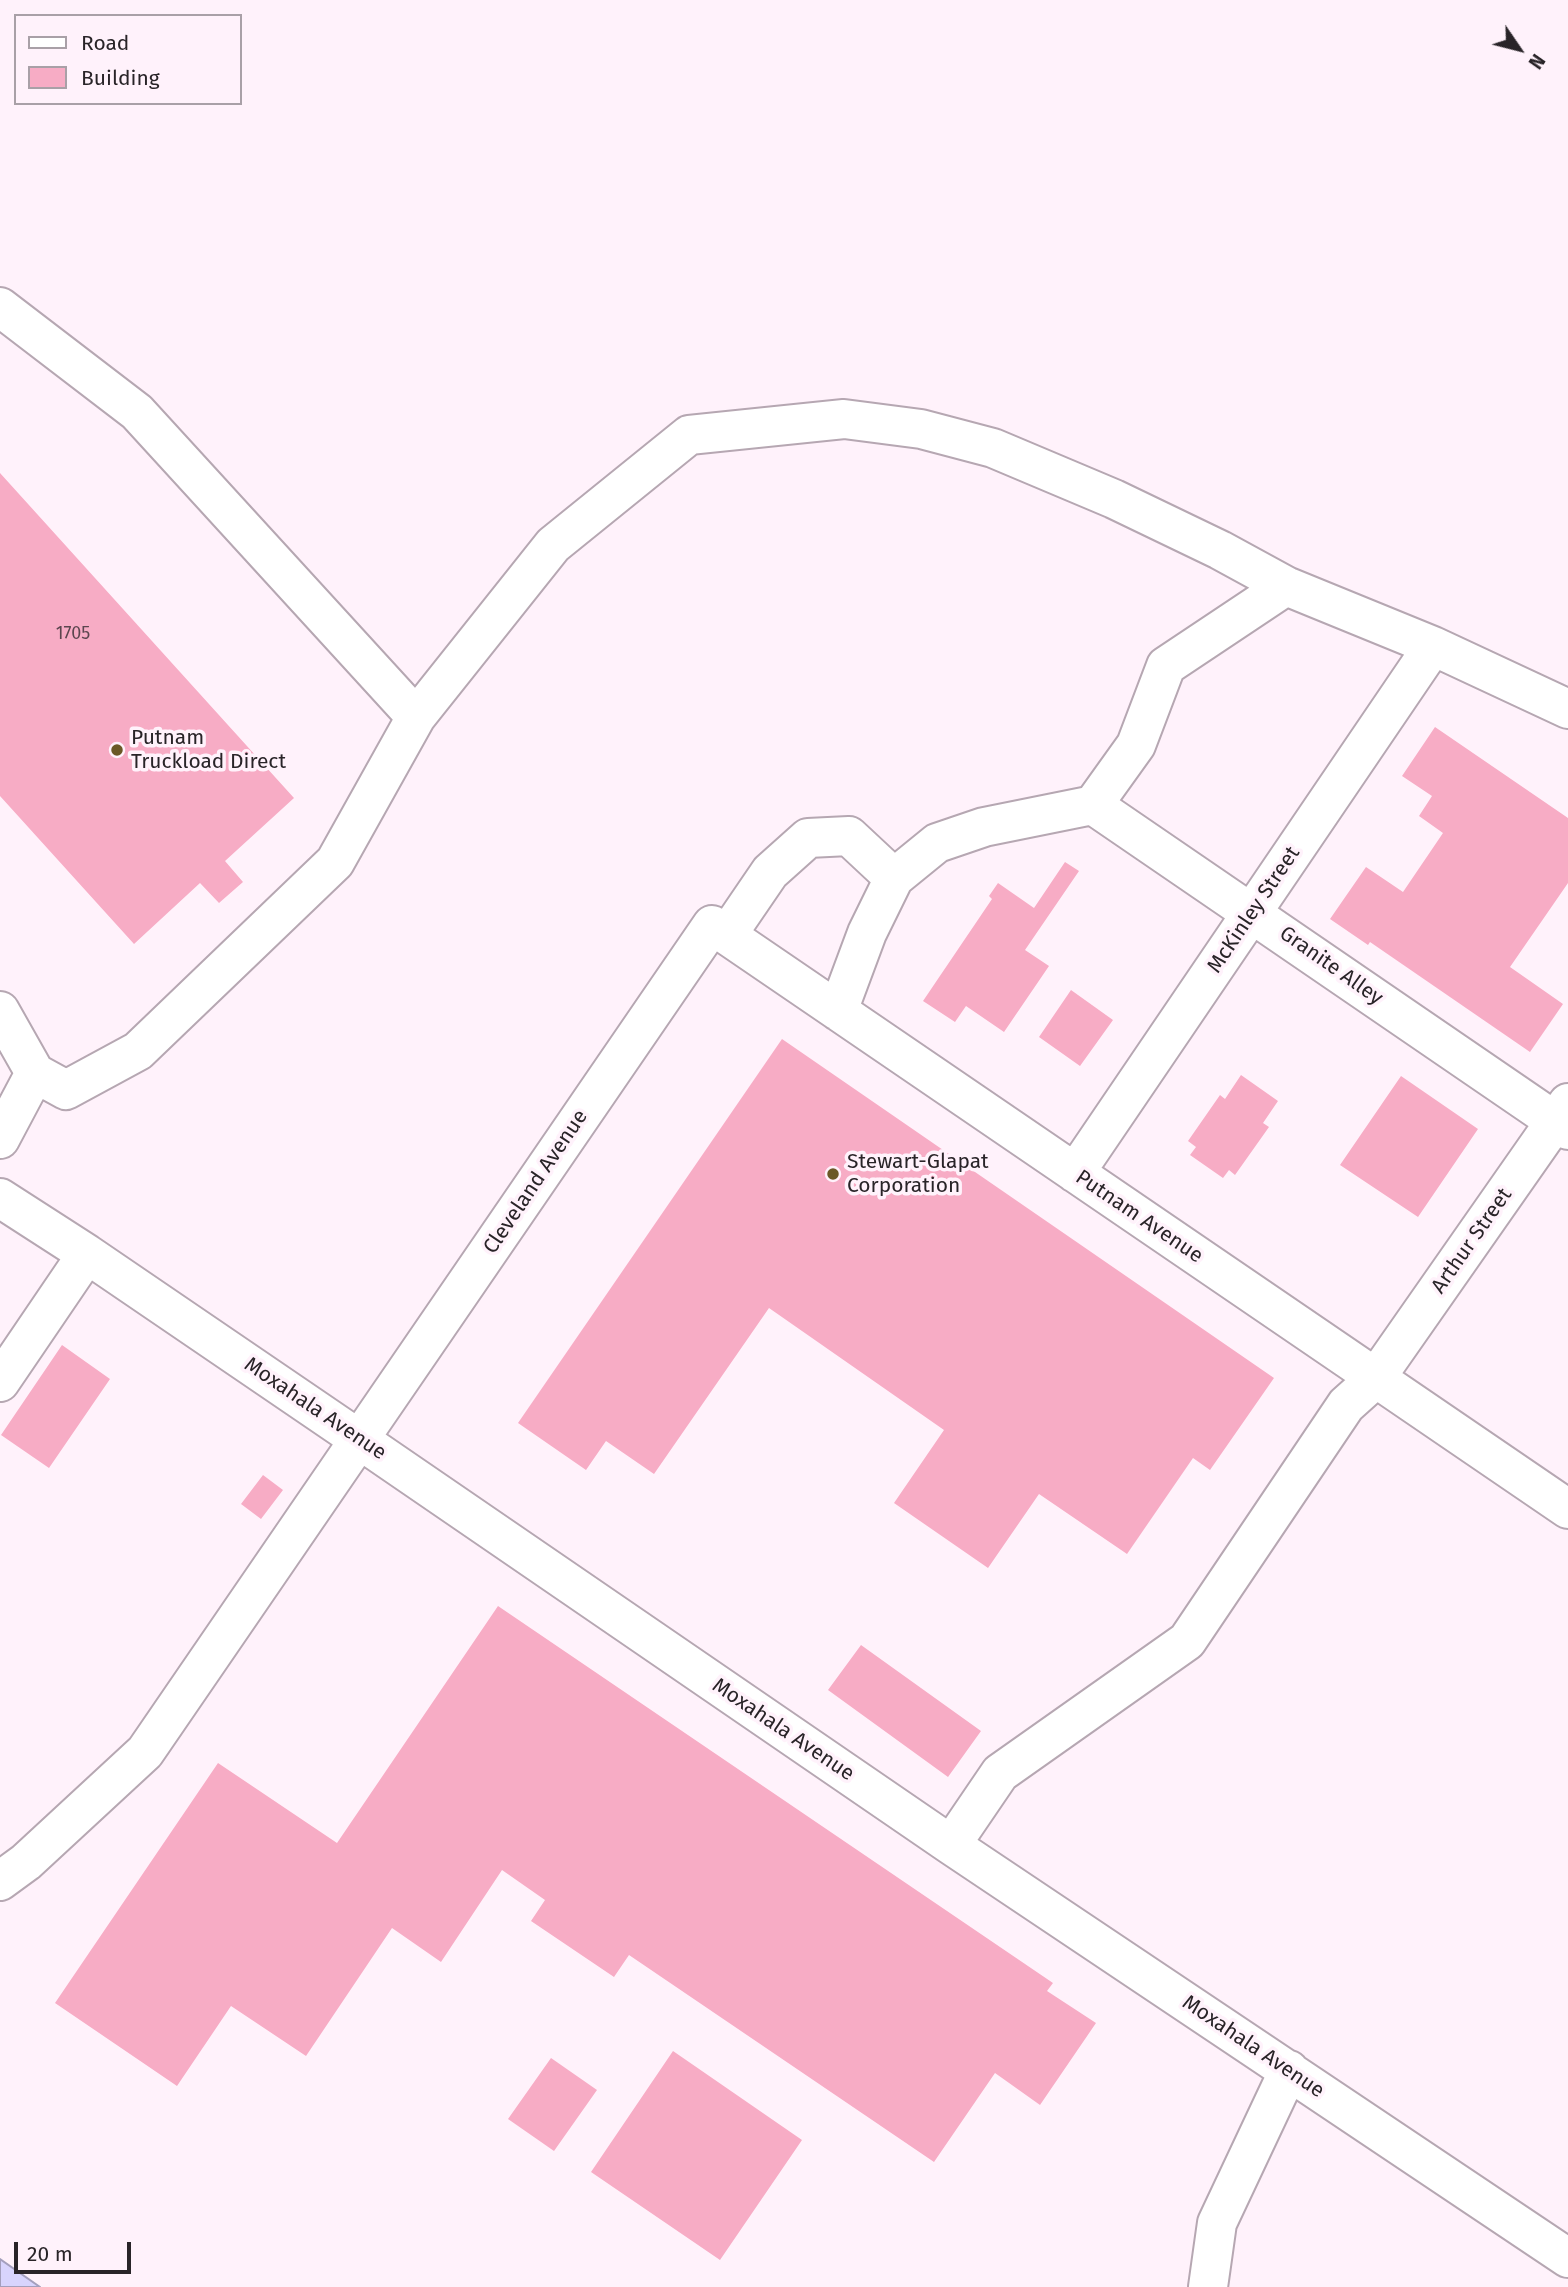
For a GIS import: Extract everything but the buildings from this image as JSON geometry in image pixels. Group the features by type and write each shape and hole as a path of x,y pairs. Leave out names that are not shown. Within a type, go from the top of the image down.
{"street":[{"path":"0,307 138,411 416,718"},
{"path":"0,1011 35,1073 66,1090 138,1051 335,862 416,718 553,545 689,435 845,419 921,429 993,449 1114,499 1220,550 1286,586 1433,646 1568,709"},
{"path":"838,1011 867,933 894,878 937,843 984,827 1093,805 1136,745 1166,666 1286,586"},
{"name":"McKinley Street","path":"1075,1173 1433,646"},
{"name":"Granite Alley","path":"1093,805 1564,1118"},
{"name":"Cleveland Avenue","path":"3,1876 26,1862 145,1752 360,1440 719,930 770,872 808,838 849,835 894,878"},
{"name":"Putnam Avenue","path":"719,930 1568,1509"},
{"path":"0,1139 35,1073"},
{"name":"Arthur Street","path":"951,1845 1000,1773 1187,1641 1346,1405 1375,1379 1564,1118"},
{"name":"Moxahala Avenue","path":"0,1198 87,1254 951,1845 1568,2259"},
{"path":"7,1356 87,1254"},
{"path":"1208,2287 1217,2223 1289,2070"}],"shaded area":[{"path":"0,2259 40,2287 0,2287"}],"place":[{"name":"Putnam Truckload Direct","path":"117,750"},
{"name":"Stewart-Glapat Corporation","path":"833,1174"}]}
